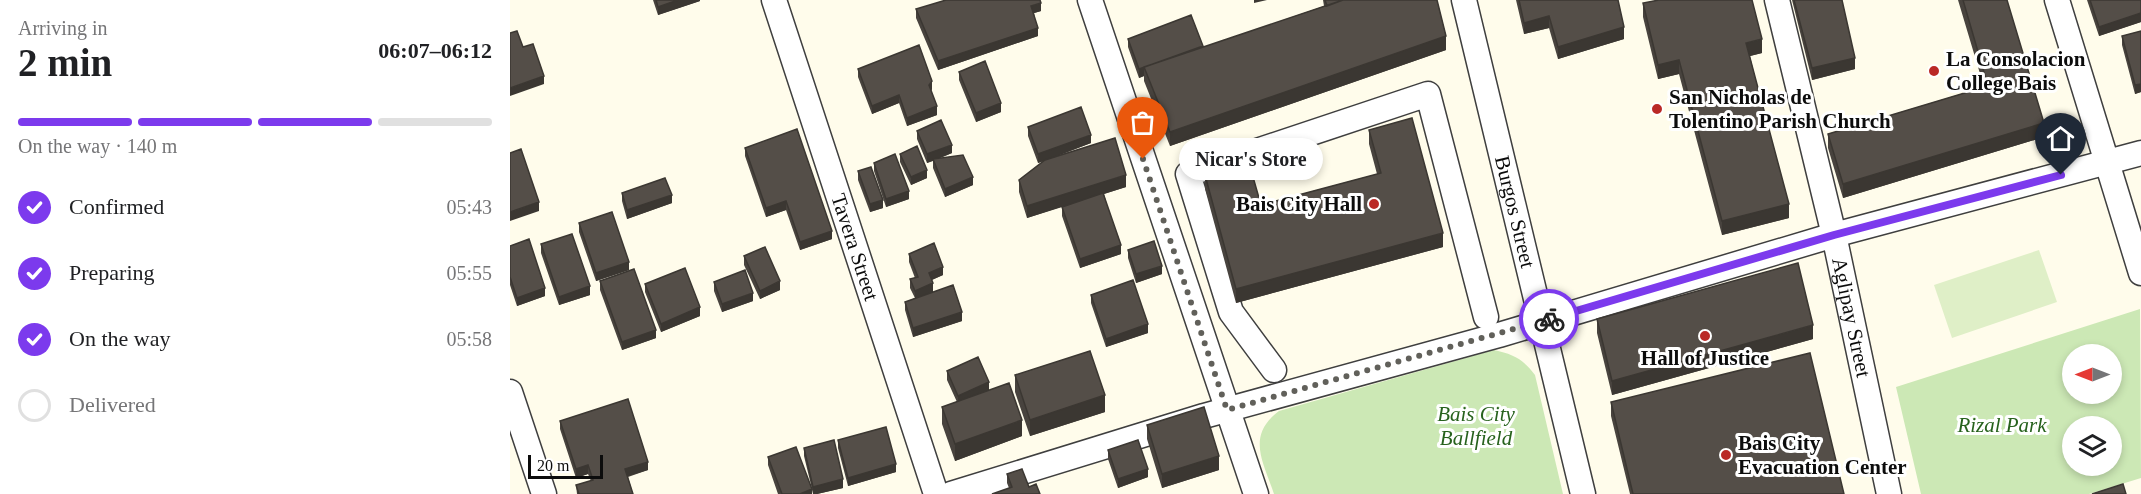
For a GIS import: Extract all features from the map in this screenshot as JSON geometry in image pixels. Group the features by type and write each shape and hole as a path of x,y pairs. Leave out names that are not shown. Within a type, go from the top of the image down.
{"street":[{"name":"Tavera Street","path":"774,0 936,494"},
{"path":"1090,0 1256,494"},
{"name":"Burgos Street","path":"1464,0 1583,494"},
{"name":"Aglipay Street","path":"1777,0 1834,235 1888,494"},
{"path":"2057,0 2141,273"},
{"path":"1274,370 1232,312 1188,174 1428,94 1486,317"},
{"path":"951,494 1227,410 1834,235 2141,153"},
{"path":"510,392 544,494"}],"green space":[{"path":"2039,250 2057,302 1952,338 1934,285"},
{"name":"Rizal Park","path":"2140,309 2141,478 2089,494 1921,494 1896,387"},
{"name":"Bais City Ballfield","path":"1494,350 1517,358 1535,375 1563,494 1274,494 1262,460 1260,440 1269,420 1279,411"}],"building":[{"path":"656,0 678,0 658,7"},
{"path":"946,0 1040,0 1041,3 1031,6 1038,28 938,61 916,9"},
{"path":"1325,0 1343,0 1327,6"},
{"path":"1343,0 1437,0 1446,36 1170,132 1144,67"},
{"path":"1519,0 1618,0 1624,27 1558,47 1549,16 1524,23"},
{"path":"1659,0 1752,0 1762,39 1746,43 1789,204 1722,221 1679,60 1658,65 1643,3"},
{"path":"1794,0 1842,0 1855,58 1812,68"},
{"path":"1963,0 2007,0 2044,123 1843,184 1828,134 1988,86"},
{"path":"2090,0 2141,0 2141,13 2099,27"},
{"path":"1191,15 1203,46 1139,69 1128,39"},
{"path":"517,31 523,47 533,44 544,76 510,88 510,33"},
{"path":"2141,31 2141,84 2135,85 2122,36"},
{"path":"919,45 932,81 929,85 937,106 907,118 899,95 872,106 858,69"},
{"path":"985,61 1001,103 976,113 959,72"},
{"path":"1081,107 1091,135 1038,154 1028,127"},
{"name":"Bais City Hall","path":"1412,118 1443,233 1236,289 1205,175 1249,163 1261,205 1381,173 1369,130"},
{"path":"941,120 952,145 927,154 917,131"},
{"path":"797,129 832,231 800,242 786,201 766,208 745,148"},
{"path":"1115,138 1126,175 1027,206 1019,180 1045,160"},
{"path":"917,146 927,170 911,177 900,154"},
{"path":"521,149 539,202 510,212 510,153"},
{"path":"895,154 909,191 886,199 874,163"},
{"path":"963,155 973,177 945,189 933,159"},
{"path":"871,167 883,200 870,204 858,171"},
{"path":"665,178 672,195 627,210 622,193"},
{"path":"1103,193 1121,245 1080,259 1062,207"},
{"path":"612,212 629,262 596,273 579,223"},
{"path":"572,234 590,286 559,297 541,244"},
{"path":"529,239 545,288 517,298 510,277 510,246"},
{"path":"1154,241 1162,266 1136,274 1128,250"},
{"path":"934,243 943,267 929,273 933,283 915,291 910,279 918,277 909,254"},
{"path":"765,247 780,281 760,291 744,256"},
{"name":"Hall of Justice","path":"1798,263 1813,325 1612,381 1597,319"},
{"path":"685,268 700,307 661,324 645,284"},
{"path":"634,269 656,330 622,342 600,281"},
{"path":"745,270 753,293 722,304 714,282"},
{"path":"1133,280 1148,324 1106,339 1091,295"},
{"path":"953,285 962,312 913,328 905,302"},
{"path":"1090,351 1105,395 1030,420 1015,375"},
{"name":"Bais City Evacuation Center","path":"1810,353 1844,494 1633,494 1611,402"},
{"path":"978,357 989,382 958,396 947,371"},
{"path":"1009,383 1022,420 955,444 942,407"},
{"path":"628,399 648,462 625,469 633,494 579,494 576,485 593,480 588,465 576,469 560,421"},
{"path":"1204,407 1219,456 1162,474 1147,425"},
{"path":"886,427 896,464 848,478 838,440"},
{"path":"834,440 843,479 813,487 804,448"},
{"path":"1138,440 1148,469 1118,479 1108,450"},
{"path":"796,447 812,489 800,494 782,494 768,457"},
{"path":"1022,469 1029,487 1036,484 1040,494 992,494 1012,487 1007,474"},
{"path":"2123,484 2126,494 2092,494"}],"way so far":[{"path":"1143,159 1227,410 1549,319"}],"place":[{"name":"La Consolacion College Bais","path":"1934,71"},
{"name":"San Nicholas de Tolentino Parish Church","path":"1657,109"},
{"name":"Nicar's Store","path":"1143,159"},
{"name":"Bais City Hall","path":"1374,204"},
{"name":"Hall of Justice","path":"1705,336"},
{"name":"Bais City Evacuation Center","path":"1726,455"}],"route":[{"path":"1549,319 1834,235 2061,175"}]}
